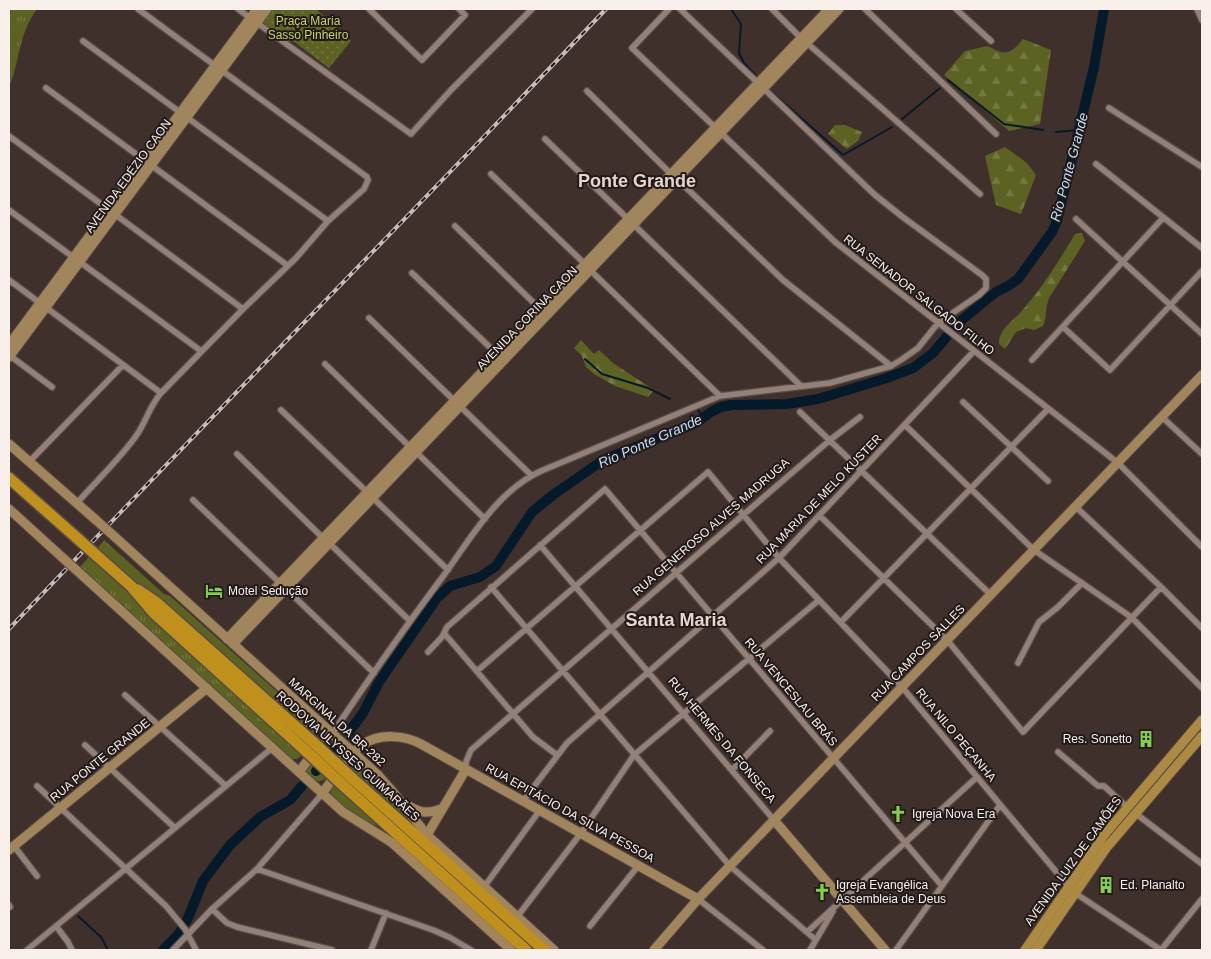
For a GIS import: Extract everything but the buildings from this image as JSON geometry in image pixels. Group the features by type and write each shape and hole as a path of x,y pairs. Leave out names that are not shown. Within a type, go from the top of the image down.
{"highway":[{"name":"RODOVIA ULYSSES GUIMARÃES","path":"9,478 131,586 157,603 349,783 535,948 548,950"}],"main road":[{"name":"AVENIDA EDÉZIO CAON","path":"254,20 257,9"},
{"name":"AVENIDA EDÉZIO CAON","path":"9,345 77,259 254,20 267,9"},
{"name":"AVENIDA CORINA CAON","path":"230,641 761,86 804,40 829,9"},
{"name":"AVENIDA CORINA CAON","path":"804,40 839,9"},
{"name":"AVENIDA CORINA CAON","path":"457,404 541,310 587,267"},
{"name":"AVENIDA EDÉZIO CAON","path":"9,356 42,305"},
{"name":"RUA CAMPOS SALLES","path":"654,950 698,899 1202,375"},
{"name":"MARGINAL DA BR-282","path":"9,444 115,537 353,753 384,782 427,835 554,950"},
{"path":"9,509 322,794 350,817 390,842 511,950"},
{"name":"RUA PONTE GRANDE","path":"11,848 207,688"},
{"name":"AVENIDA LUIZ DE CAMÕES","path":"1036,950 1105,834 1202,720"},
{"path":"298,772 324,739 332,734"},
{"name":"RUA EPITÁCIO DA SILVA PESSOA","path":"322,794 353,753 362,745 373,739 395,736 405,737 422,744 698,899"},
{"name":"AVENIDA LUIZ DE CAMÕES","path":"1025,950 1135,812 1202,736"},
{"name":"RUA GENEROSO ALVES MADRUGA","path":"427,835 466,769"},
{"path":"400,800 412,808 425,813 443,808"},
{"name":"RUA HERMES DA FONSECA","path":"774,820 839,903 885,950"}],"street":[{"path":"77,503 133,440 142,426 150,406 160,393 287,266 328,221 367,185 367,177 138,9"},
{"path":"238,9 411,134 451,90 532,9"},
{"path":"368,9 422,60 465,15 459,9"},
{"name":"RUA SENADOR SALGADO FILHO","path":"669,9 632,48 835,242 1118,463 1202,547"},
{"path":"332,734 410,621 485,519 507,494 531,475 720,396 839,381 891,366 918,348 941,325 986,288 987,284 982,275 875,195 680,9"},
{"path":"772,9 804,40 980,194"},
{"path":"865,9 996,134"},
{"path":"956,9 991,41"},
{"path":"1197,9 1202,20"},
{"path":"83,41 328,221"},
{"path":"46,88 287,266"},
{"path":"587,91 783,280 891,366"},
{"path":"1109,108 1202,167"},
{"path":"9,136 242,309"},
{"path":"545,139 801,386"},
{"path":"1096,164 1202,248"},
{"path":"491,174 720,396"},
{"path":"9,210 201,351"},
{"path":"1032,360 1163,218"},
{"path":"1076,219 1202,334"},
{"path":"455,226 541,310"},
{"path":"1063,327 1110,370 1202,270"},
{"path":"412,273 498,356"},
{"path":"9,280 160,393"},
{"path":"369,318 531,475"},
{"name":"RUA MARIA DE MELO KUSTER","path":"523,801 557,755 578,733 780,558 974,351"},
{"path":"9,356 52,387"},
{"path":"325,364 485,519"},
{"path":"29,462 123,365"},
{"path":"964,402 1048,482"},
{"path":"841,622 1048,409"},
{"path":"281,410 448,570"},
{"path":"800,412 991,595"},
{"name":"RUA GENEROSO ALVES MADRUGA","path":"466,769 466,762 471,750 830,440 860,417"},
{"path":"1162,417 1202,454"},
{"path":"905,425 1034,550 1131,617 1202,688"},
{"path":"237,454 410,621"},
{"name":"RUA NILO PEÇANHA","path":"640,530 708,472 780,558 902,687 1071,890 1161,950"},
{"name":"RUA VENCESLAU BRÁS","path":"540,545 605,489 942,886"},
{"path":"193,500 374,673"},
{"path":"1076,507 1202,628"},
{"path":"819,515 948,640 1023,732 1161,587"},
{"path":"477,671 640,530"},
{"path":"428,652 447,627 540,545"},
{"name":"RUA HERMES DA FONSECA","path":"540,545 774,820"},
{"path":"1018,663 1039,622 1058,607 1082,583"},
{"path":"491,588 730,866 816,940"},
{"path":"517,917 581,833 634,755 819,600"},
{"path":"444,633 533,737 557,755"},
{"path":"125,695 226,786"},
{"path":"732,770 770,731"},
{"path":"85,745 175,828"},
{"path":"26,950 272,748"},
{"path":"1058,752 1098,786 1104,786 1127,807"},
{"path":"807,932 977,777"},
{"path":"36,786 166,906 184,929 196,950"},
{"path":"172,950 181,943 184,929 212,909 257,868 322,794"},
{"path":"896,950 1000,805"},
{"path":"484,887 540,810"},
{"path":"1135,812 1202,864"},
{"path":"11,848 37,876"},
{"path":"590,926 638,866"},
{"path":"257,868 433,930 471,950"},
{"name":"RUA EPITÁCIO DA SILVA PESSOA","path":"698,899 763,950"},
{"path":"1161,950 1202,899"},
{"path":"810,950 839,903"},
{"path":"212,909 228,923 236,927 332,950"},
{"path":"371,950 386,913"},
{"path":"56,926 72,950"}],"green space":[{"path":"9,9 37,9 25,32 9,86"},
{"name":"Praça Maria Sasso Pinheiro","path":"270,9 316,9 351,41 329,68 293,41 289,42 261,21"},
{"path":"308,9 329,25 317,40 296,23"},
{"path":"1023,39 1051,50 1040,124 1009,131 944,75 965,51 988,46 1007,52 1011,51"},
{"path":"835,125 845,125 862,132 858,141 847,149 828,134"},
{"path":"1005,147 1027,163 1036,175 1021,214 996,205 985,156"},
{"path":"1082,233 1085,241 1049,298 1043,326 1034,330 1026,328 1016,332 1005,349 999,344 1003,331 1035,295 1075,234"},
{"path":"581,340 594,354 599,350 613,363 654,390 648,397 615,386 594,374 586,367 582,356 574,348"},
{"path":"104,540 164,594 170,596 313,724 317,733 315,740 157,598 135,583 97,549"},
{"path":"89,557 127,592 151,618 302,755 297,759 290,759 79,568"},
{"path":"1202,725 1202,730 1103,845 1100,844"},
{"path":"333,742 341,746 346,755 340,763 322,747 326,743"},
{"path":"309,762 327,778 313,781 304,769"},
{"path":"356,763 390,794 412,825 351,770 350,768"},
{"path":"335,784 376,821 377,825 349,811 331,796 331,789"}],"waterway":[{"path":"731,9 741,24 739,53 744,63 756,76"},
{"name":"Rio Ponte Grande","path":"349,732 363,713 379,682 437,598 450,586 480,577 496,566 532,512 603,460 696,423 721,407 731,405 787,404 818,399 913,368 933,353 958,323 996,292 1018,279 1052,232 1057,221 1094,67 1104,9"},
{"path":"948,80 1004,124 1043,130"},
{"path":"902,119 940,88"},
{"path":"773,93 843,155 892,127"},
{"path":"1056,132 1079,130"},
{"path":"585,359 602,374 648,388 670,399"},
{"path":"698,410 703,418"},
{"name":"Rio Ponte Grande","path":"316,771 336,748"},
{"name":"Rio Ponte Grande","path":"163,950 178,935 188,918 203,881 230,845 260,817 290,800 302,786"},
{"path":"78,916 101,937 108,950"}],"railway":[{"path":"9,629 606,9"}],"place":[{"name":"Motel Sedução","path":"214,591"},
{"name":"Res. Sonetto","path":"1146,739"},
{"name":"Igreja Nova Era","path":"898,814"},
{"name":"Ed. Planalto","path":"1106,885"},
{"name":"Igreja Evangélica Assembleia de Deus","path":"822,892"}],"district":[{"name":"Ponte Grande","path":"637,181"},
{"name":"Santa Maria","path":"676,620"}]}
